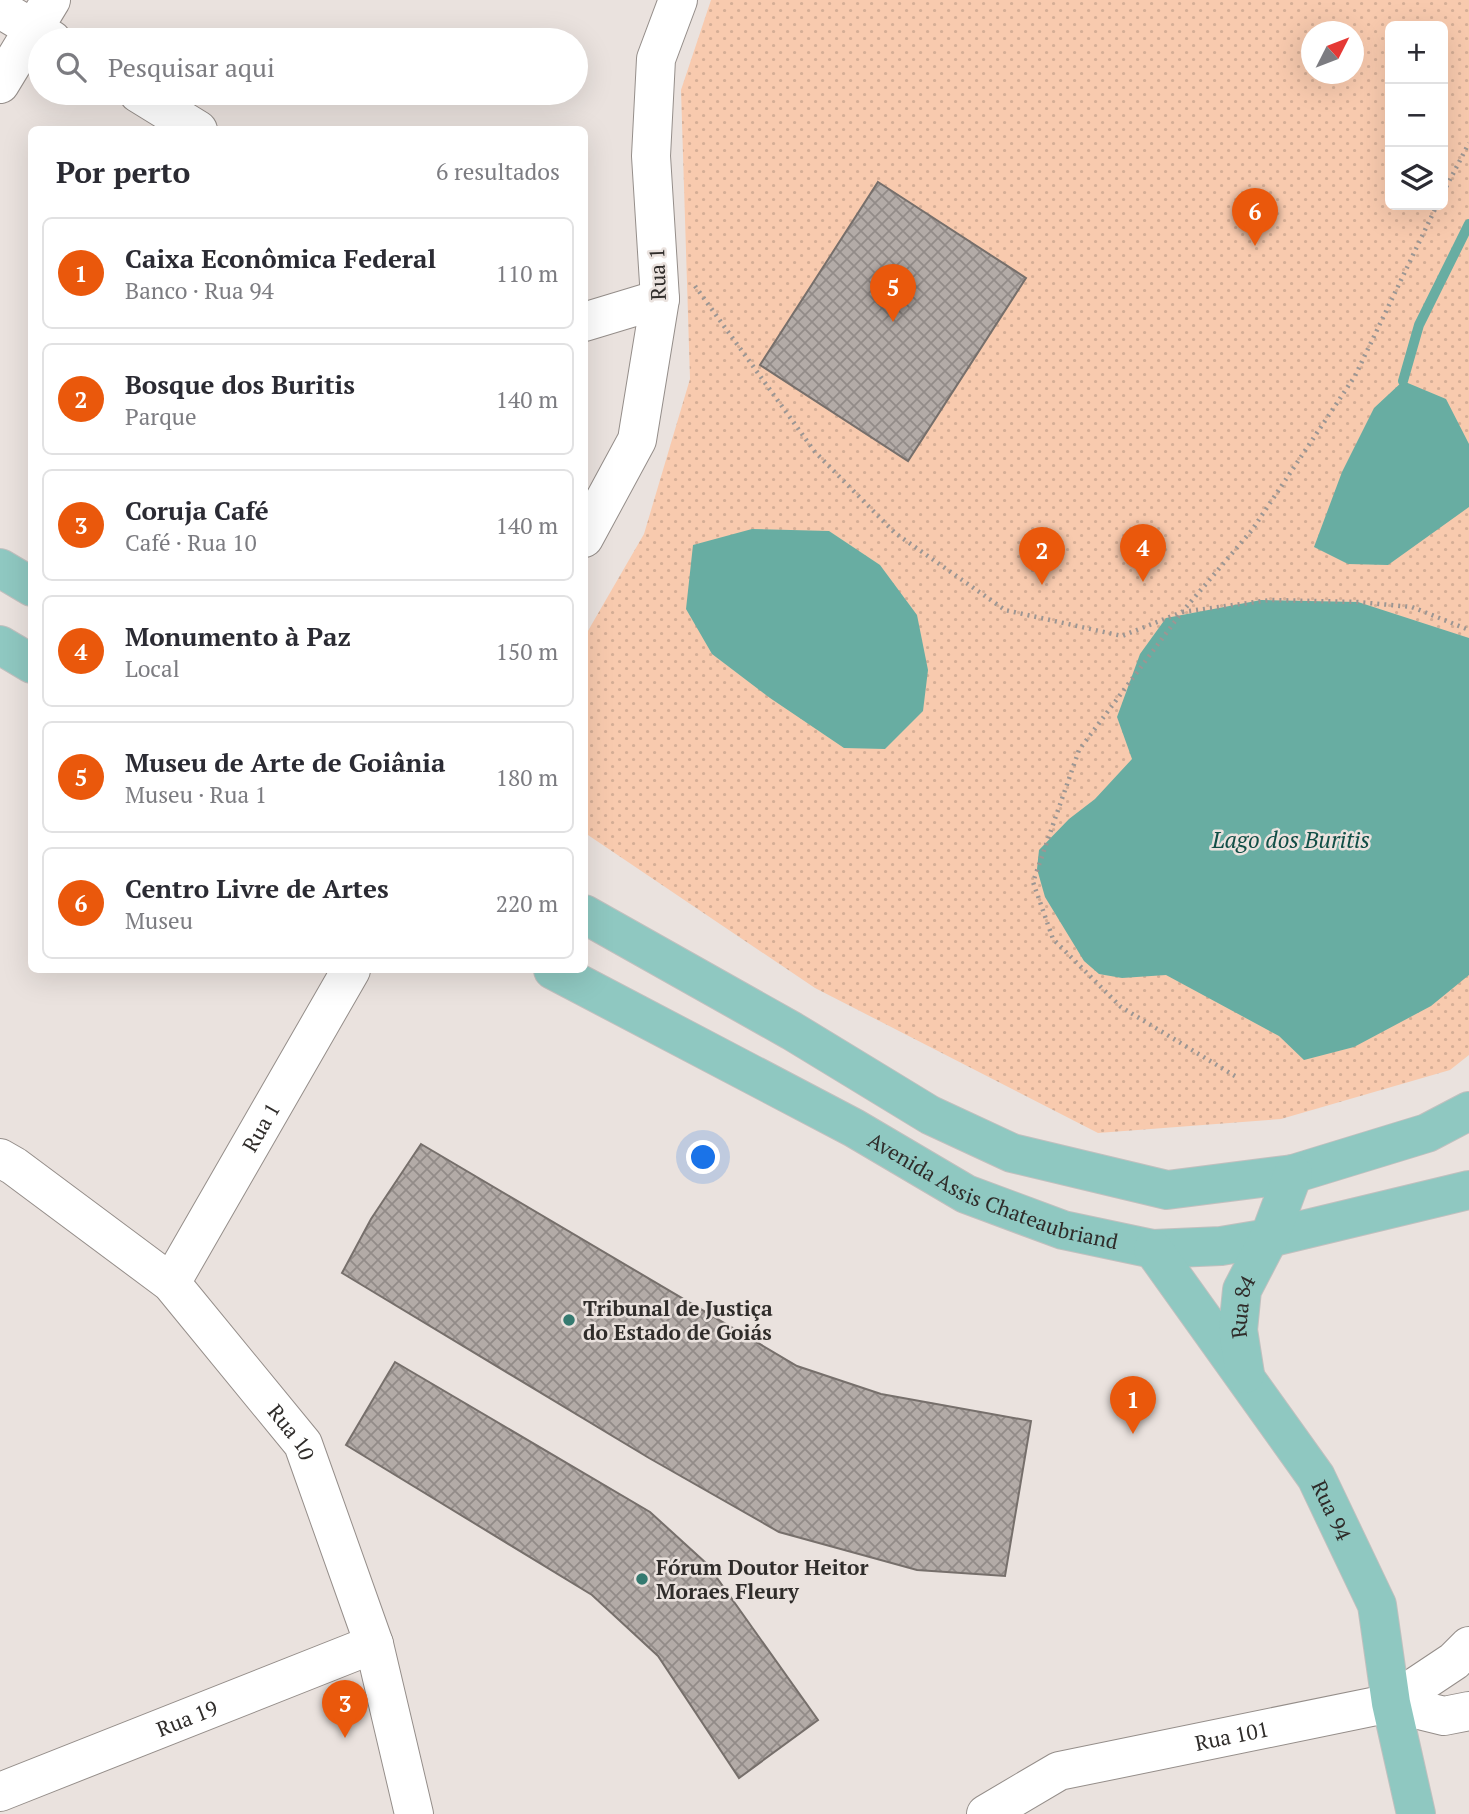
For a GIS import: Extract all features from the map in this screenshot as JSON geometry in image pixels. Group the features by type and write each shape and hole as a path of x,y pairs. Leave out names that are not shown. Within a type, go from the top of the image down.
{"main road":[{"path":"0,568 28,585"},
{"path":"0,645 28,662"},
{"name":"Avenida Assis Chateaubriand","path":"588,916 792,1031 930,1115 1012,1153 1167,1191 1293,1174 1427,1133 1469,1111"},
{"name":"Avenida Assis Chateaubriand","path":"559,973 854,1128 967,1194 1063,1230 1153,1249 1221,1246 1269,1238 1469,1190"},
{"path":"1269,1238 1293,1174"},
{"name":"Rua 84","path":"1247,1382 1238,1330 1242,1290 1269,1238"},
{"name":"Rua 94","path":"1153,1249 1316,1477 1377,1605 1391,1703 1416,1814"}],"street":[{"name":"Rua 1","path":"588,531 637,440 674,287 651,156 656,59 678,0"},
{"path":"0,9 46,23"},
{"path":"0,84 28,47"},
{"path":"157,105 192,126"},
{"path":"588,320 674,287"},
{"name":"Rua 1","path":"171,1283 349,973"},
{"name":"Rua 10","path":"5,1169 171,1283 303,1444 374,1644 414,1814"},
{"name":"Rua 19","path":"0,1792 374,1644"},
{"name":"Rua 101","path":"986,1814 1059,1771 1391,1703 1454,1661 1469,1646"},
{"path":"1391,1703 1444,1716 1469,1711"}],"path":[{"path":"1448,183 1469,143"},
{"path":"1234,1076 1121,1007 1053,939 1033,882 1079,750 1182,612 1252,530 1355,376 1435,210"},
{"path":"674,287 815,452 894,533 1005,610 1122,636 1182,612 1270,600 1358,602 1412,607 1469,630"}],"shaded area":[{"path":"711,0 1469,0 1469,1055 1450,1070 1281,1119 1098,1133 815,988 588,835 588,631 644,534 690,379 681,90"}],"water":[{"path":"1403,381 1446,399 1469,444 1469,507 1388,565 1348,564 1314,547 1342,472 1374,408"},
{"path":"752,529 829,531 880,565 917,615 928,670 923,711 885,749 844,748 770,698 712,654 686,609 693,545"},
{"name":"Lago dos Buritis","path":"1261,600 1358,602 1469,638 1469,975 1431,1006 1354,1047 1304,1060 1279,1036 1166,975 1122,978 1099,974 1084,961 1045,897 1037,869 1039,850 1069,819 1095,799 1132,759 1117,717 1140,654 1166,618"}],"building":[{"path":"878,182 1026,278 908,461 760,365"},
{"name":"Tribunal de Justiça do Estado de Goiás","path":"421,1144 797,1366 881,1394 1031,1421 1005,1576 917,1570 779,1532 649,1458 342,1273 371,1219"},
{"name":"Fórum Doutor Heitor Moraes Fleury","path":"395,1362 650,1512 707,1564 818,1720 739,1778 658,1656 592,1595 346,1445"}],"waterway":[{"path":"1403,381 1419,325 1469,224"}],"place":[{"name":"Centro Livre de Artes","path":"1255,246"},
{"name":"Museu de Arte de Goiânia","path":"893,322"},
{"name":"Monumento à Paz","path":"1143,582"},
{"name":"Bosque dos Buritis","path":"1042,585"},
{"name":"Tribunal de Justiça do Estado de Goiás","path":"569,1320"},
{"name":"Caixa Econômica Federal","path":"1133,1434"},
{"name":"Fórum Doutor Heitor Moraes Fleury","path":"642,1579"},
{"name":"Coruja Café","path":"345,1738"}]}
